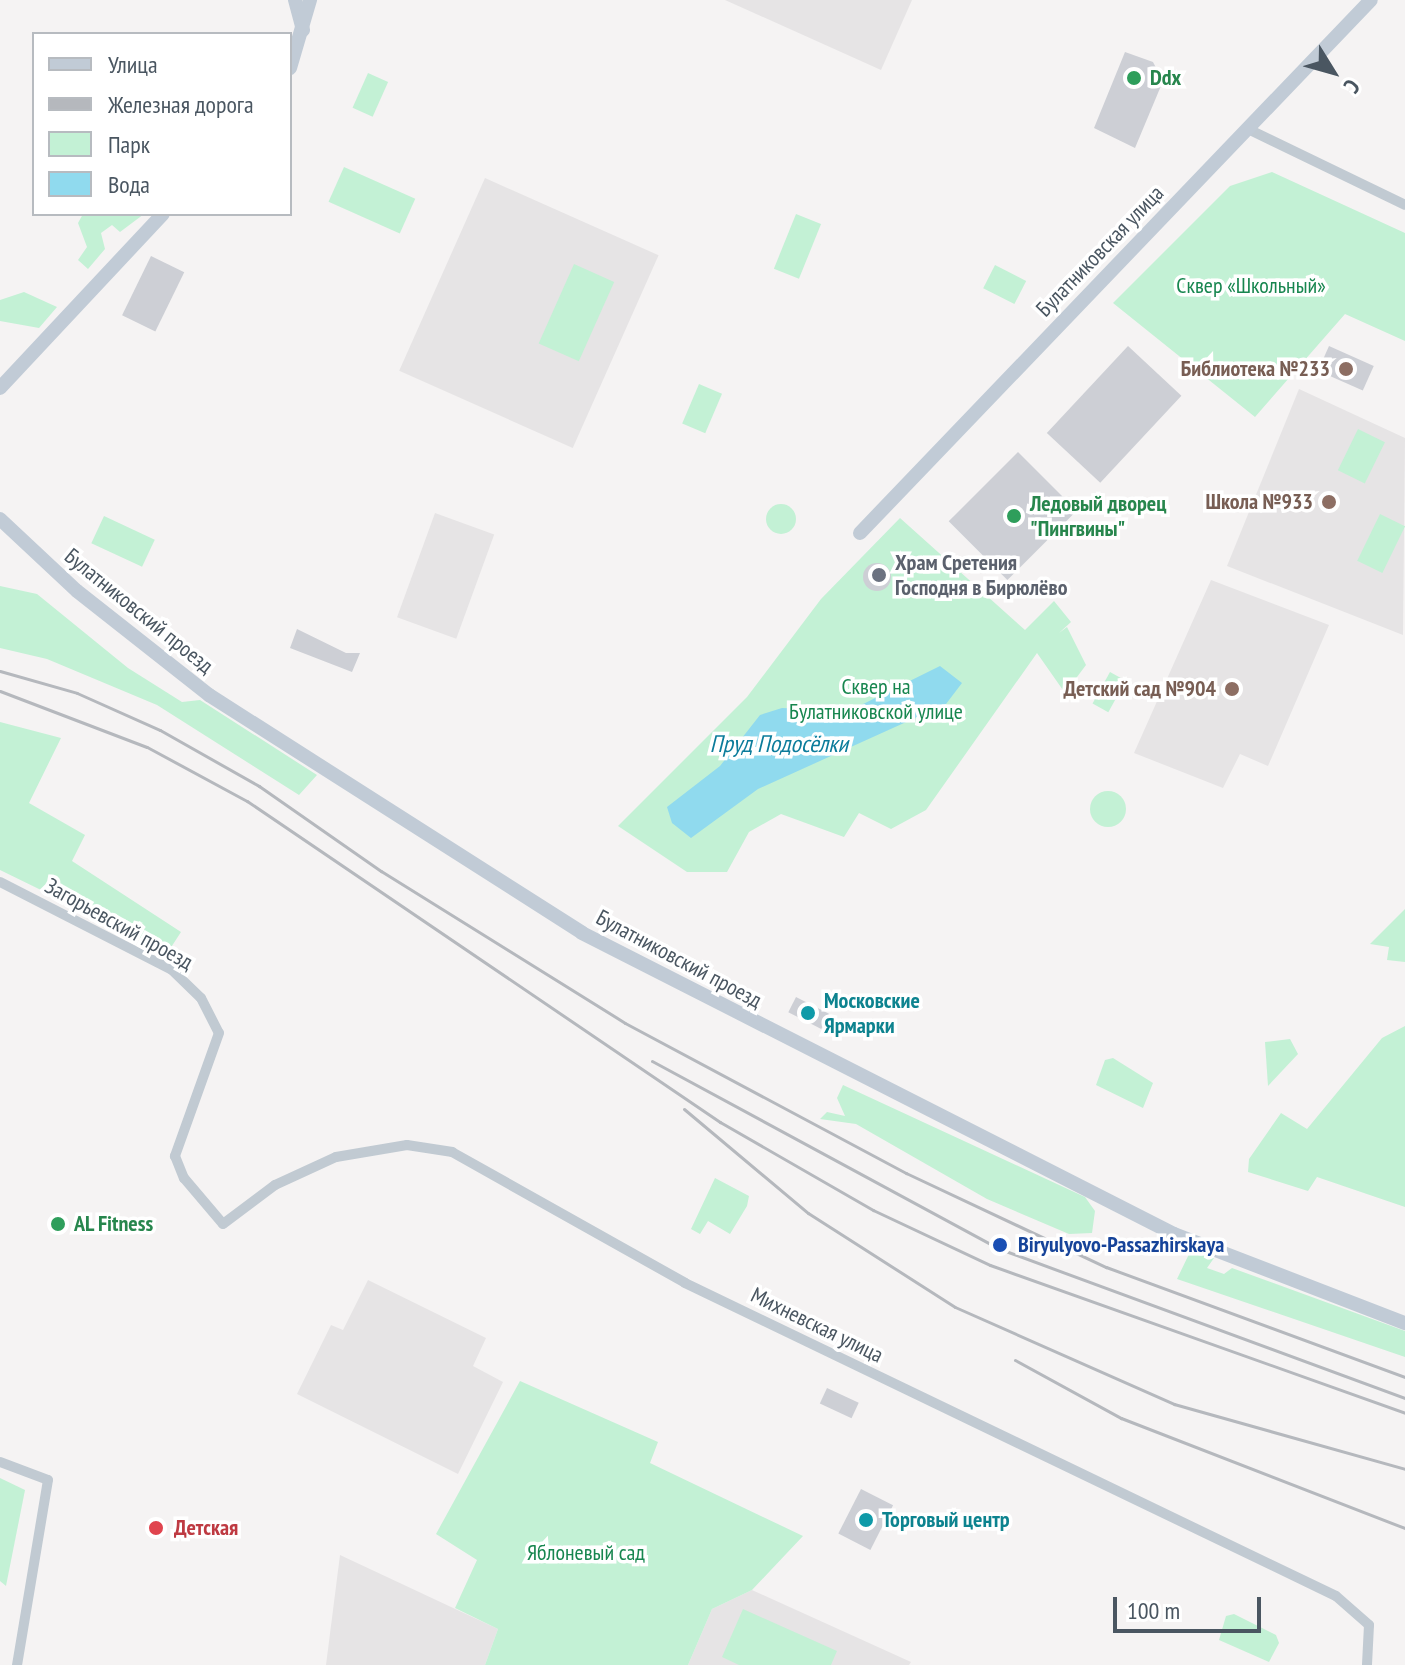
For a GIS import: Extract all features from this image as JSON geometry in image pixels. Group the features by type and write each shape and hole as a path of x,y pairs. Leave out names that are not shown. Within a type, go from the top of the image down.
{"street":[{"path":"292,63 304,35 306,0"},
{"name":"Булатниковская улица","path":"860,533 1371,0"},
{"path":"1248,129 1405,205"},
{"path":"0,388 161,216"},
{"name":"Булатниковский проезд","path":"0,519 77,591 209,695 582,933 1174,1234 1405,1323"},
{"name":"Загорьевский проезд","path":"0,882 172,970 201,998 219,1033 175,1156 184,1178 223,1224"},
{"name":"Михневская улица","path":"223,1224 275,1185 336,1157 407,1145 442,1148 685,1283 1336,1596 1362,1614 1372,1649 1367,1665"},
{"path":"0,1462 48,1480 17,1665"}],"shaded area":[{"path":"725,0 912,0 881,70"},
{"path":"485,178 659,255 573,448 399,371"},
{"name":"Школа №933","path":"1299,389 1405,438 1403,635 1227,566"},
{"path":"435,513 494,535 456,639 397,617"},
{"name":"Детский сад №904","path":"1211,580 1329,625 1268,766 1240,754 1223,788 1134,753"},
{"path":"368,1280 486,1338 473,1366 503,1382 458,1474 297,1394 331,1325 343,1330"},
{"path":"340,1555 498,1629 485,1665 326,1665"},
{"path":"752,1590 911,1662 909,1665 688,1665 712,1609"}],"green space":[{"path":"368,73 388,82 373,117 353,108"},
{"path":"344,167 415,199 400,233 329,202"},
{"name":"Сквер «Школьный»","path":"1272,172 1405,233 1405,341 1345,314 1255,417 1113,303 1230,186"},
{"path":"796,214 821,224 799,279 774,269"},
{"path":"82,216 141,216 120,232 112,225 101,233 105,249 88,269 78,260 87,247 78,223"},
{"path":"574,264 614,282 579,361 539,343"},
{"path":"995,265 1026,281 1014,304 983,288"},
{"path":"24,292 57,307 39,328 0,321 0,300"},
{"path":"699,384 722,394 705,433 682,424"},
{"path":"1358,429 1385,442 1365,483 1338,470"},
{"path":"781,504 787,505 795,513 795,525 787,533 781,534 775,533 767,525 766,519 767,513 775,505"},
{"path":"1380,514 1405,526 1382,573 1357,561"},
{"path":"104,516 155,540 142,567 91,543"},
{"name":"Сквер на Булатниковской улице","path":"900,518 1025,630 1054,601 1071,622 1059,633 1067,627 1086,665 1065,693 1037,653 926,810 891,829 859,813 844,837 781,814 749,832 727,872 687,872 618,826 747,697 821,599"},
{"path":"0,586 37,594 128,668 182,702 200,700 317,775 299,795 157,705 47,659 0,648"},
{"path":"1110,672 1126,681 1108,712 1093,703"},
{"path":"0,722 61,738 29,803 85,835 72,861 181,932 168,952 0,870"},
{"path":"1108,791 1121,796 1126,809 1121,822 1108,827 1095,822 1090,809 1095,796"},
{"path":"1405,909 1405,962 1387,960 1389,947 1370,944"},
{"path":"1405,1026 1405,1207 1317,1177 1308,1191 1248,1172 1249,1159 1281,1113 1307,1129 1382,1038"},
{"path":"1290,1039 1298,1054 1268,1086 1265,1042"},
{"path":"1113,1058 1153,1083 1143,1108 1096,1085 1105,1060"},
{"path":"843,1085 1085,1197 1095,1211 1092,1233 1069,1234 987,1199 856,1124 820,1119 827,1112 845,1116 837,1098"},
{"path":"715,1178 749,1196 747,1206 730,1234 708,1221 700,1234 691,1229"},
{"path":"1190,1252 1214,1258 1207,1268 1224,1274 1232,1268 1405,1331 1405,1357 1177,1279"},
{"name":"Яблоневый сад","path":"520,1381 658,1442 650,1463 803,1536 752,1590 712,1609 688,1665 485,1665 498,1629 455,1608 477,1560 436,1534"},
{"path":"0,1478 25,1490 6,1586 0,1581"},
{"path":"743,1609 837,1651 831,1665 739,1665 722,1657"},
{"path":"1234,1614 1276,1635 1279,1643 1269,1662 1219,1640 1226,1616"}],"water":[{"name":"Пруд Подосёлки","path":"940,666 962,683 946,704 758,789 691,838 672,823 667,807 720,766 760,715 782,708 849,711"}],"building":[{"path":"1125,52 1153,62 1163,81 1135,148 1094,128"},
{"path":"151,256 184,272 155,332 122,315"},
{"path":"1128,346 1181,396 1100,483 1047,433"},
{"name":"Библиотека №233","path":"1329,346 1374,366 1363,391 1318,371"},
{"name":"Ледовый дворец \"Пингвины\"","path":"1018,452 1077,511 1007,580 949,521"},
{"name":"Храм Сретения Господня в Бирюлёво","path":"877,563 887,567 891,577 887,587 877,591 867,587 863,577 867,567"},
{"path":"297,629 346,653 360,653 352,672 290,648"},
{"name":"Московские Ярмарки","path":"796,997 829,1014 821,1029 788,1012"},
{"path":"827,1388 859,1403 852,1418 820,1403"},
{"name":"Торговый центр","path":"861,1489 893,1505 870,1550 838,1534"}],"railway":[{"path":"0,671 77,693 160,730 259,786 381,871 625,1023 906,1173 1106,1267 1405,1377"},
{"path":"0,691 147,747 247,801 720,1122 873,1210 990,1265 1405,1413"},
{"path":"652,1061 1000,1249 1405,1398"},
{"path":"684,1109 808,1213 955,1307 1174,1404 1405,1469"},
{"path":"1015,1360 1121,1418 1405,1528"}],"place":[{"name":"Ddx","path":"1134,78"},
{"name":"Библиотека №233","path":"1346,369"},
{"name":"Школа №933","path":"1329,502"},
{"name":"Ледовый дворец \"Пингвины\"","path":"1014,516"},
{"name":"Храм Сретения Господня в Бирюлёво","path":"879,575"},
{"name":"Детский сад №904","path":"1232,689"},
{"name":"Московские Ярмарки","path":"808,1013"},
{"name":"AL Fitness","path":"58,1224"},
{"name":"Biryulyovo-Passazhirskaya","path":"1000,1245"},
{"name":"Торговый центр","path":"866,1520"},
{"name":"Детская","path":"156,1528"}]}
